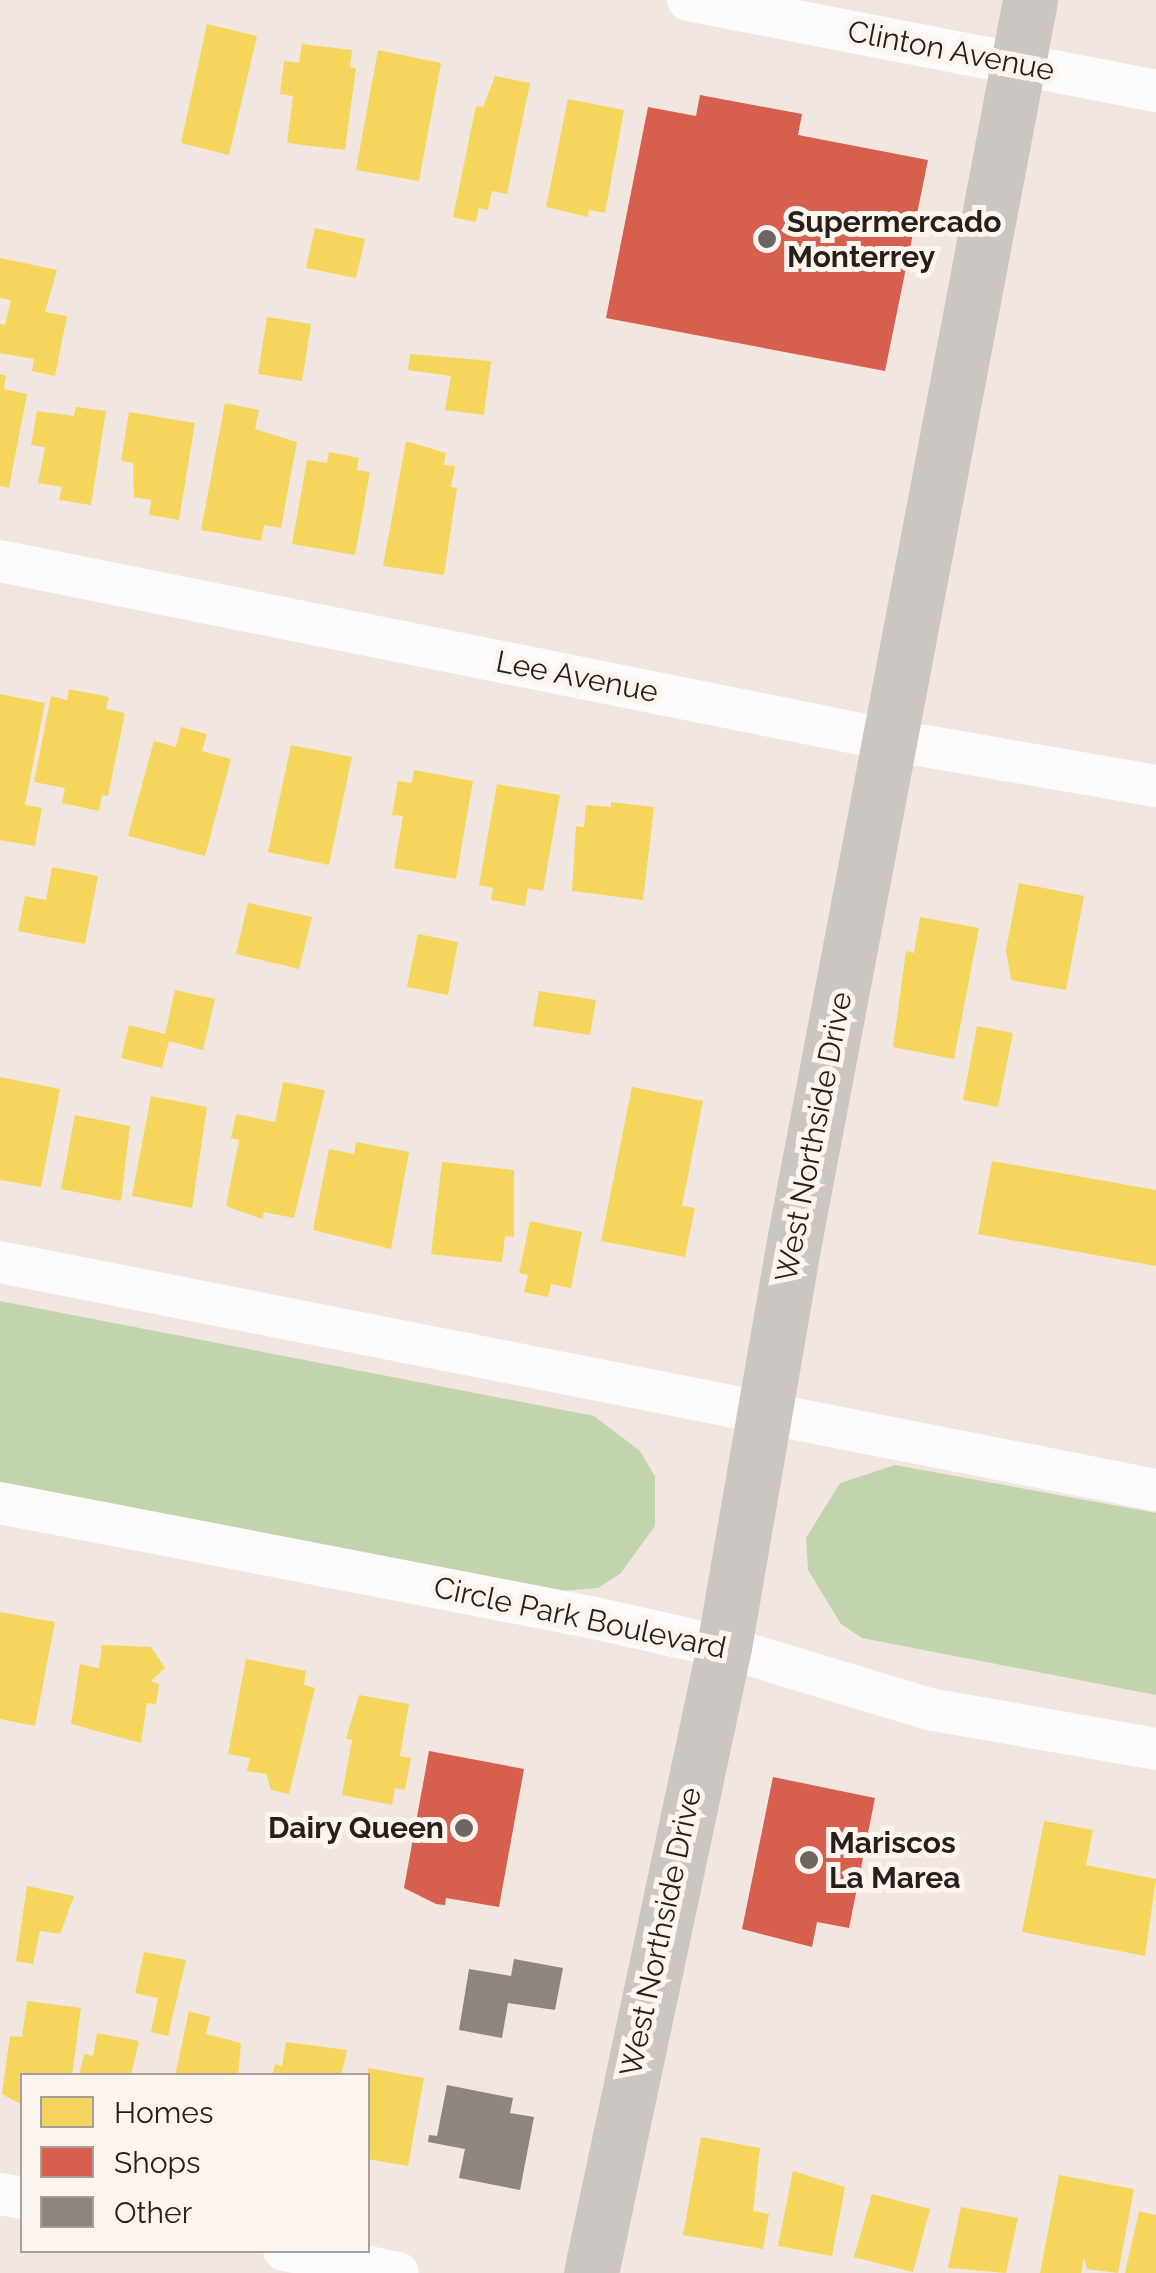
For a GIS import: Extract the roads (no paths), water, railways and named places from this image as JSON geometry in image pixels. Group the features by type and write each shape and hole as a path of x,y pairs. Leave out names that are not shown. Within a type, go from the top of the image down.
{"main road":[{"name":"West Northside Drive","path":"590,2273 724,1647 763,1410 1030,0"}],"street":[{"name":"Clinton Avenue","path":"688,0 1156,91"},
{"name":"Lee Avenue","path":"0,562 890,740 1156,786"},
{"path":"0,1262 1156,1490"},
{"name":"Circle Park Boulevard","path":"0,1503 724,1647 929,1709 1156,1748"},
{"path":"299,2253 398,2273"}],"place":[{"name":"Supermercado Monterrey","path":"767,239"},
{"name":"Dairy Queen","path":"464,1828"},
{"name":"Mariscos La Marea","path":"809,1860"}]}
